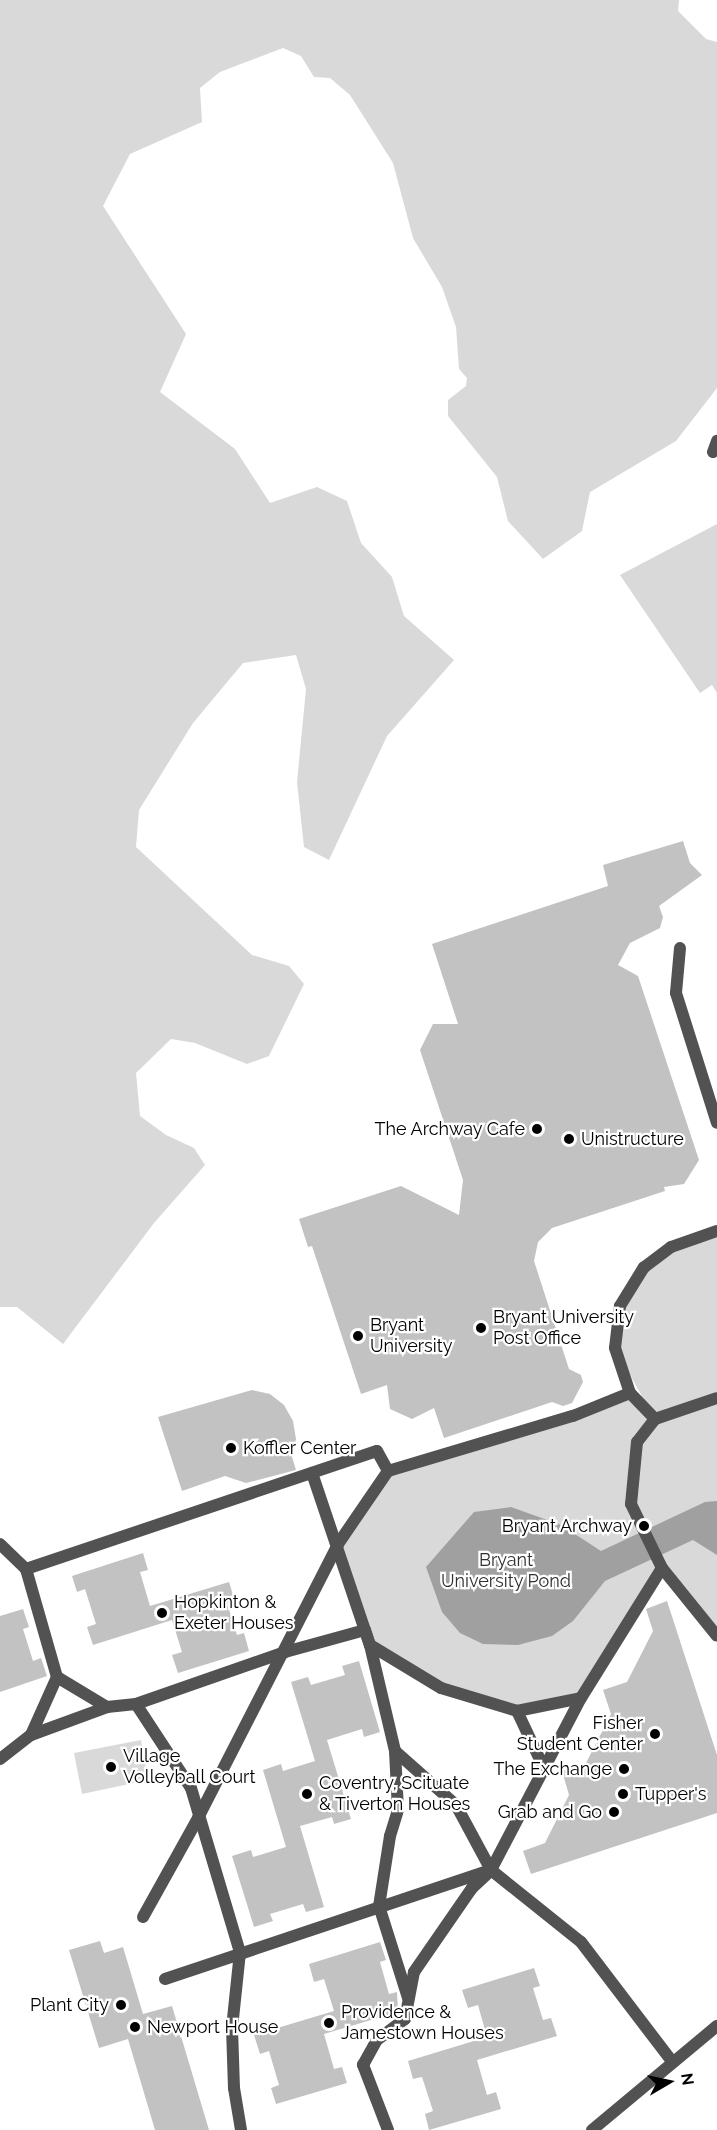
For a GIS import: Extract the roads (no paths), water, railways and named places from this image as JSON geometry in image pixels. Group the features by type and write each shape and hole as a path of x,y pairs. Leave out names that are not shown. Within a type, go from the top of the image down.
{"street":[{"path":"680,948 676,993 717,1122"},
{"path":"655,1419 630,1393 615,1348 620,1306 644,1267 671,1247 717,1231"},
{"path":"143,1917 285,1652 338,1544 388,1471 573,1416 630,1393"},
{"path":"717,1398 655,1419 637,1442 631,1503 662,1568 717,1636"},
{"path":"26,1569 377,1451 388,1471"},
{"path":"312,1473 338,1544 370,1645 395,1751 398,1810 390,1836 379,1906 409,2000"},
{"path":"0,1544 26,1569 57,1677 31,1735"},
{"path":"388,2130 363,2065 377,2040 405,2019 414,1972 472,1888 491,1870 581,1698 662,1568"},
{"path":"0,1759 31,1735 107,1707 136,1704 285,1652 365,1630"},
{"path":"370,1645 441,1689 517,1711 581,1698"},
{"path":"57,1677 107,1707"},
{"path":"136,1704 191,1788 198,1818 240,1952 232,2028 234,2088 241,2130"},
{"path":"517,1711 544,1768"},
{"path":"395,1751 456,1804 491,1870 580,1942 671,2060"},
{"path":"165,1979 240,1952 491,1870"},
{"path":"592,2130 671,2060 717,2026"}],"place":[{"name":"The Archway Cafe","path":"537,1129"},
{"name":"Unistructure","path":"569,1139"},
{"name":"Bryant University Post Office","path":"481,1328"},
{"name":"Bryant University","path":"358,1336"},
{"name":"Koffler Center","path":"231,1448"},
{"name":"Bryant Archway","path":"644,1526"},
{"name":"Hopkinton & Exeter Houses","path":"162,1613"},
{"name":"Fisher Student Center","path":"655,1734"},
{"name":"Village Volleyball Court","path":"111,1767"},
{"name":"The Exchange","path":"624,1769"},
{"name":"Coventry, Scituate & Tiverton Houses","path":"307,1794"},
{"name":"Tupper's","path":"623,1794"},
{"name":"Grab and Go","path":"614,1812"},
{"name":"Plant City","path":"121,2005"},
{"name":"Providence & Jamestown Houses","path":"329,2023"},
{"name":"Newport House","path":"135,2027"}],"park label":[{"name":"Bryant University Pond","path":"506,1571"}]}
